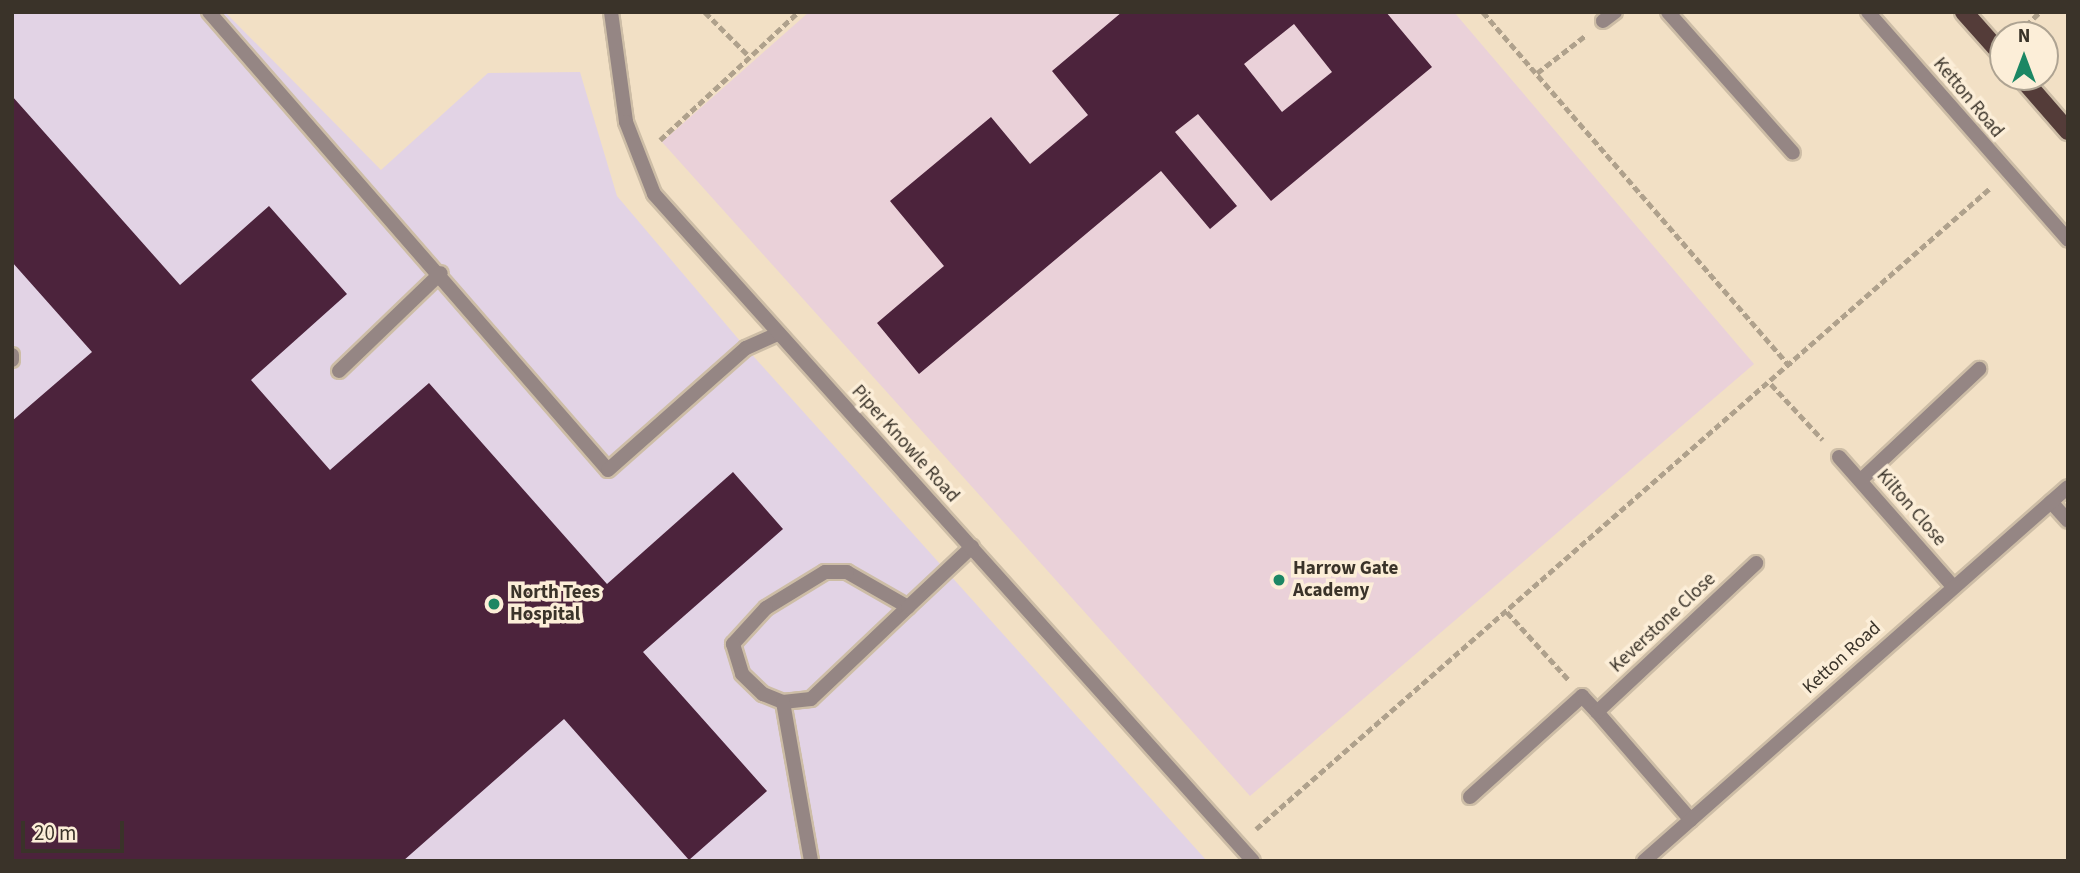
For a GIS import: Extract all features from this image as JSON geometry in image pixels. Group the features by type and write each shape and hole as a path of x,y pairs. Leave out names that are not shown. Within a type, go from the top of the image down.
{"main road":[{"path":"1964,12 1989,40"},
{"path":"2033,91 2068,131"}],"street":[{"path":"209,12 441,273 608,470 746,348 779,333"},
{"name":"Piper Knowle Road","path":"611,12 636,162 654,194 1254,861"},
{"path":"1668,12 1793,153"},
{"name":"Ketton Road","path":"1868,12 2006,173 2068,240"},
{"path":"339,371 441,273"},
{"path":"12,355 12,360"},
{"path":"1862,479 1979,369"},
{"name":"Kilton Close","path":"1839,457 1862,479 1952,585"},
{"name":"Ketton Road","path":"1644,861 1952,585 2068,487"},
{"path":"2051,502 2068,521"},
{"path":"908,607 847,572 825,572 766,608 733,644 742,674 763,694 783,702 811,699 972,547"},
{"name":"Keverstone Close","path":"1597,712 1756,563"},
{"path":"1470,797 1582,695 1691,820"},
{"path":"783,702 811,861"}],"path":[{"path":"705,12 749,56"},
{"path":"636,162 798,12"},
{"path":"1483,12 1791,368"},
{"path":"1537,73 1609,17"},
{"path":"1239,844 1791,368 2006,173"},
{"path":"1771,384 1839,457"},
{"path":"1507,612 1582,695"}],"shaded area":[{"name":"North Tees Hospital","path":"12,12 225,12 381,170 488,73 580,72 617,196 746,348 1207,861 12,861"},
{"name":"Harrow Gate Academy","path":"809,12 1454,12 1754,364 1250,796 662,142"}],"building":[{"path":"1122,12 1386,12 1432,67 1271,201 1198,114 1175,132 1237,206 1210,229 1161,171 919,374 877,323 944,266 890,201 991,117 1030,164 1088,115 1052,71","holes":["1294,24 1332,72 1282,112 1244,64"]},
{"path":"12,96 180,285 269,206 347,294 251,380 330,470 429,383 607,584 733,472 783,529 643,652 767,791 689,860 564,719 403,861 12,861 12,421 92,352 12,262"}],"place":[{"name":"Harrow Gate Academy","path":"1279,580"},
{"name":"North Tees Hospital","path":"494,604"}]}
